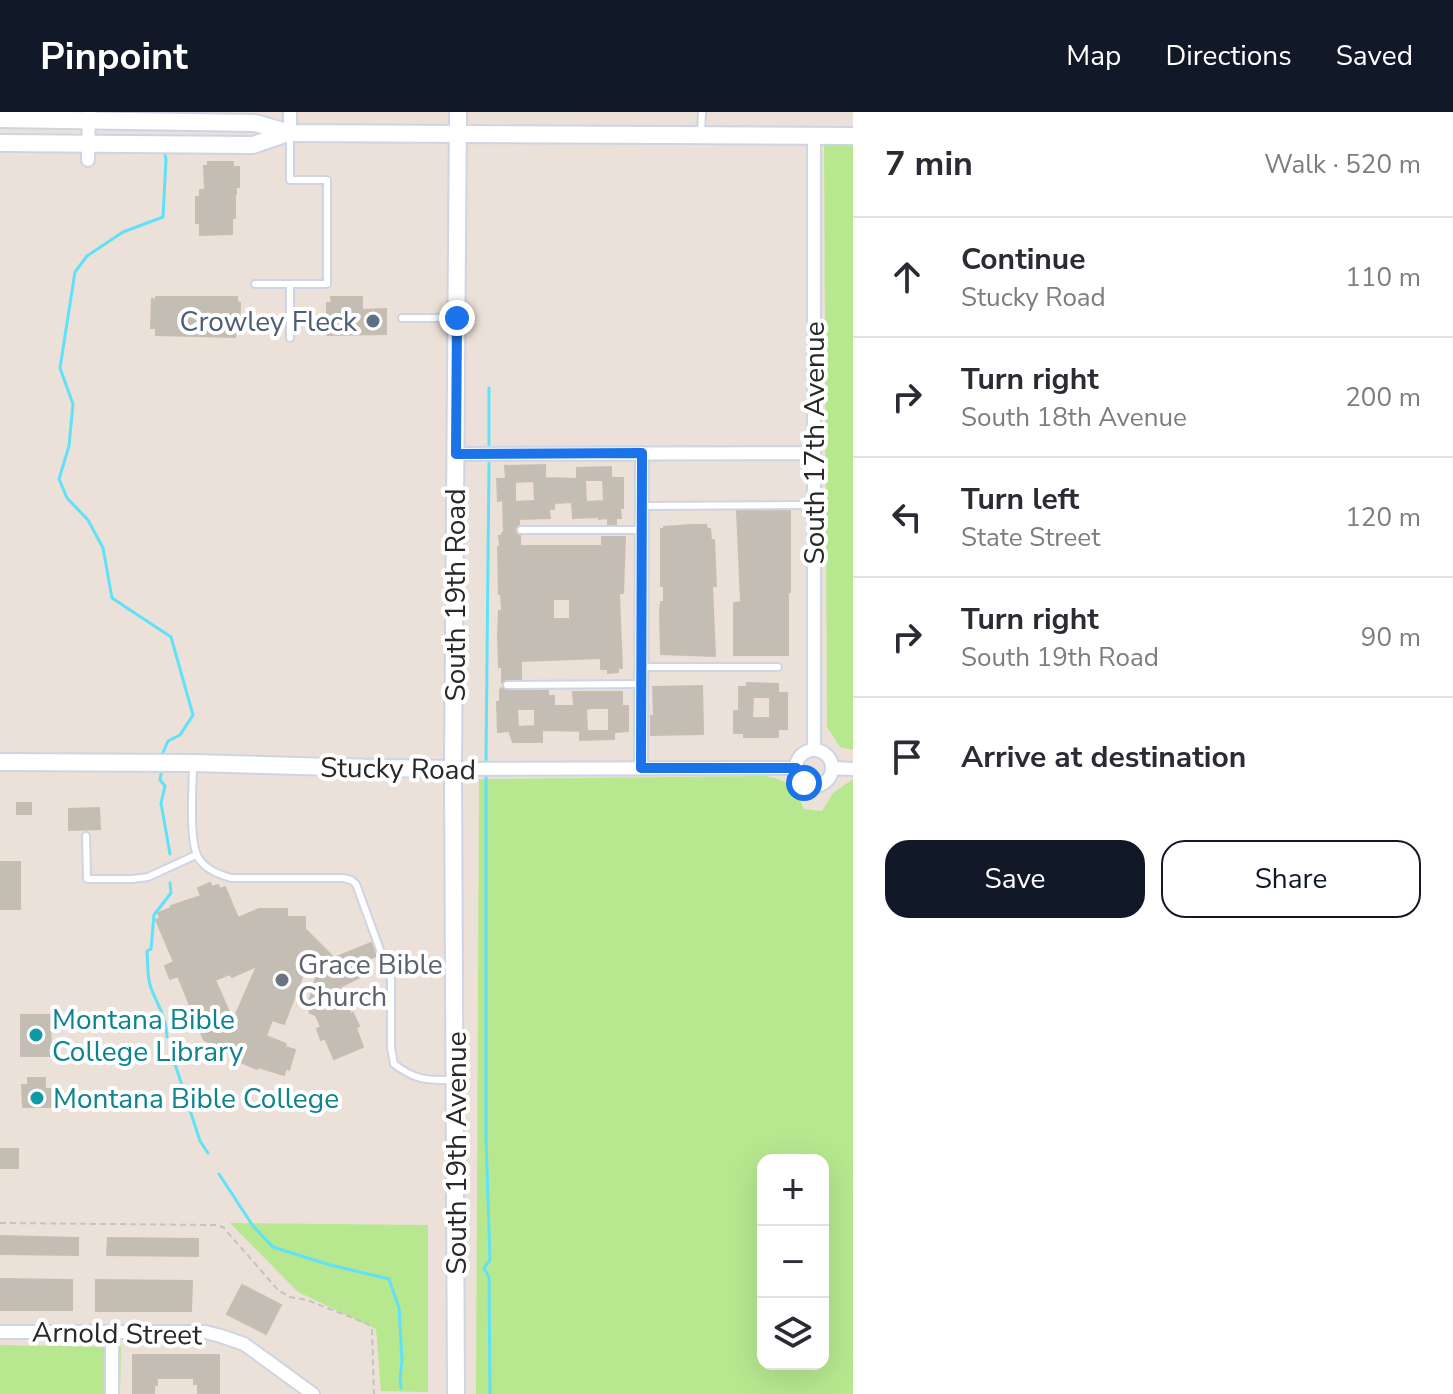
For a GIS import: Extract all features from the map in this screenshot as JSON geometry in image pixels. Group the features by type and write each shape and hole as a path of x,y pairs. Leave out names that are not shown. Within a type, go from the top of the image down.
{"main road":[{"path":"457,134 458,112"},
{"path":"0,137 44,136 70,130 89,116"},
{"path":"0,119 89,116 255,123 290,133 853,136"},
{"path":"88,152 107,132 136,125 192,126 214,122"},
{"path":"0,143 88,152 166,144 253,145 290,133"},
{"name":"South 19th Road","path":"453,769 457,134"},
{"name":"Stucky Road","path":"0,762 453,769"},
{"name":"South 19th Avenue","path":"453,769 456,1394"}],"street":[{"path":"290,112 290,133"},
{"path":"88,152 89,116"},
{"name":"South 17th Avenue","path":"814,136 814,750"},
{"path":"641,768 642,453"},
{"path":"456,454 814,453"},
{"path":"796,768 801,756 814,750 826,755 832,768"},
{"name":"Stucky Road","path":"453,769 796,768 804,783 816,786 827,781 832,768 853,769"},
{"name":"Arnold Street","path":"0,1332 205,1332 244,1344 313,1394"},
{"path":"112,1332 112,1394"}],"lane":[{"path":"701,136 702,112"},
{"path":"255,284 327,284 327,180 290,180 290,133"},
{"path":"290,284 290,338"},
{"path":"402,318 457,318"},
{"path":"642,506 814,505"},
{"path":"521,530 642,530"},
{"path":"642,667 778,667"},
{"path":"507,685 641,684"},
{"path":"193,763 193,841 196,855 205,866 216,874 231,878 343,878 356,884 391,980 391,1048 394,1064 408,1075 424,1080 456,1080"},
{"path":"86,836 87,879 148,877 196,855"}],"path":[{"path":"0,1223 223,1227 278,1290 368,1324 372,1330 374,1394"}],"green space":[{"path":"853,141 853,750 840,747 827,727 824,142"},
{"path":"766,776 791,786 804,809 822,811 833,793 853,779 853,1394 476,1394 479,779"},
{"path":"230,1223 428,1225 428,1392 381,1391 376,1329 298,1292"},
{"path":"0,1345 121,1347 120,1394 0,1394"}],"building":[{"path":"208,162 233,162 233,167 239,167 232,234 200,235 200,223 196,223 196,197 200,197 200,190 205,190 204,166 208,166"},
{"path":"156,297 237,297 240,303 239,332 235,337 156,335 156,328 151,328 152,299 156,300"},
{"path":"331,297 362,297 362,310 386,309 386,334 327,335 327,303 332,303"},
{"path":"545,465 545,478 577,479 577,468 611,467 611,478 623,478 623,508 620,508 621,518 616,518 616,524 608,524 608,518 573,518 572,502 554,503 554,509 549,509 550,518 519,519 515,529 520,536 520,546 602,546 602,537 625,537 623,593 619,593 622,668 618,668 618,672 608,673 608,669 601,669 601,658 521,661 521,679 502,682 498,635 499,611 502,611 498,547 499,536 504,532 503,500 498,501 497,479 506,479 505,466","holes":["585,480 603,480 604,501 586,502","534,481 535,501 515,502 515,482","553,599 570,599 570,619 553,619"]},
{"path":"737,511 790,511 788,655 734,655 734,603 741,602"},
{"path":"706,525 710,529 711,540 714,540 715,656 661,654 660,612 661,602 664,602 664,586 661,586 661,529"},
{"path":"747,683 778,684 778,693 787,693 787,729 778,729 778,737 744,737 744,733 734,733 734,711 739,711 739,687 747,687","holes":["753,697 770,697 770,718 752,718"]},
{"path":"702,686 703,734 651,735 653,687"},
{"path":"500,690 548,691 548,696 554,696 554,706 574,706 573,692 622,692 622,706 628,706 628,731 614,732 614,739 580,740 580,731 587,731 542,730 542,742 513,742 509,731 498,732 497,702 500,702","holes":["609,708 609,731 587,731 586,709","517,709 535,709 535,726 518,727"]},
{"path":"17,803 31,803 31,814 17,814"},
{"path":"99,808 100,829 69,830 69,809"},
{"path":"0,862 20,862 20,909 0,909"},
{"path":"210,883 212,887 225,887 238,918 259,909 287,909 287,917 305,917 305,929 334,958 371,943 376,956 362,962 364,975 340,987 359,1026 356,1028 363,1047 334,1059 325,1038 321,1040 317,1029 321,1027 308,1006 322,955 312,952 284,1024 272,1020 266,1036 295,1050 289,1070 286,1068 284,1075 257,1069 210,1046 211,1043 204,1040 178,976 170,979 165,966 174,962 156,920 160,918 158,913 171,906 201,896 198,888","holes":["257,966 233,1021 215,980 230,974 232,977"]},
{"name":"Montana Bible College Library","path":"21,1015 50,1015 51,1056 21,1056"},
{"name":"Montana Bible College","path":"28,1078 45,1078 45,1089 52,1089 52,1107 23,1107 22,1085 28,1085"},
{"name":"Montana Bible College","path":"0,1149 18,1149 18,1168 0,1168"},
{"path":"0,1236 78,1238 78,1255 0,1254"},
{"path":"108,1238 198,1239 198,1256 107,1255"},
{"path":"0,1279 72,1280 72,1310 0,1310"},
{"path":"96,1280 192,1281 191,1311 96,1311"},
{"path":"242,1285 281,1305 266,1334 227,1314"},
{"path":"133,1355 219,1355 219,1394 198,1394 198,1384 194,1384 194,1378 157,1378 154,1393 133,1394"}],"waterway":[{"path":"162,755 168,741 180,735 193,715 171,637 112,598 103,548 88,520 67,498 59,479 69,446 73,404 60,368 75,272 87,256 123,232 163,217 164,150"},
{"path":"489,388 489,445"},
{"path":"486,760 489,463"},
{"path":"161,774 160,780 165,786 161,803 170,854"},
{"path":"486,777 486,1137 490,1260 484,1268 489,1277 490,1394"},
{"path":"167,1037 163,1016 150,985 147,951 151,949 154,915 171,893 170,883"},
{"path":"175,1064 200,1141 208,1153"},
{"path":"219,1174 253,1226 273,1247 389,1279 399,1308 401,1388"}],"place":[{"name":"Crowley Fleck","path":"373,321"},
{"name":"Grace Bible Church","path":"282,980"},
{"name":"Montana Bible College Library","path":"36,1035"},
{"name":"Montana Bible College","path":"37,1098"}],"route":[{"path":"457,318 456,454 642,453 641,768 796,768 804,783"}]}
